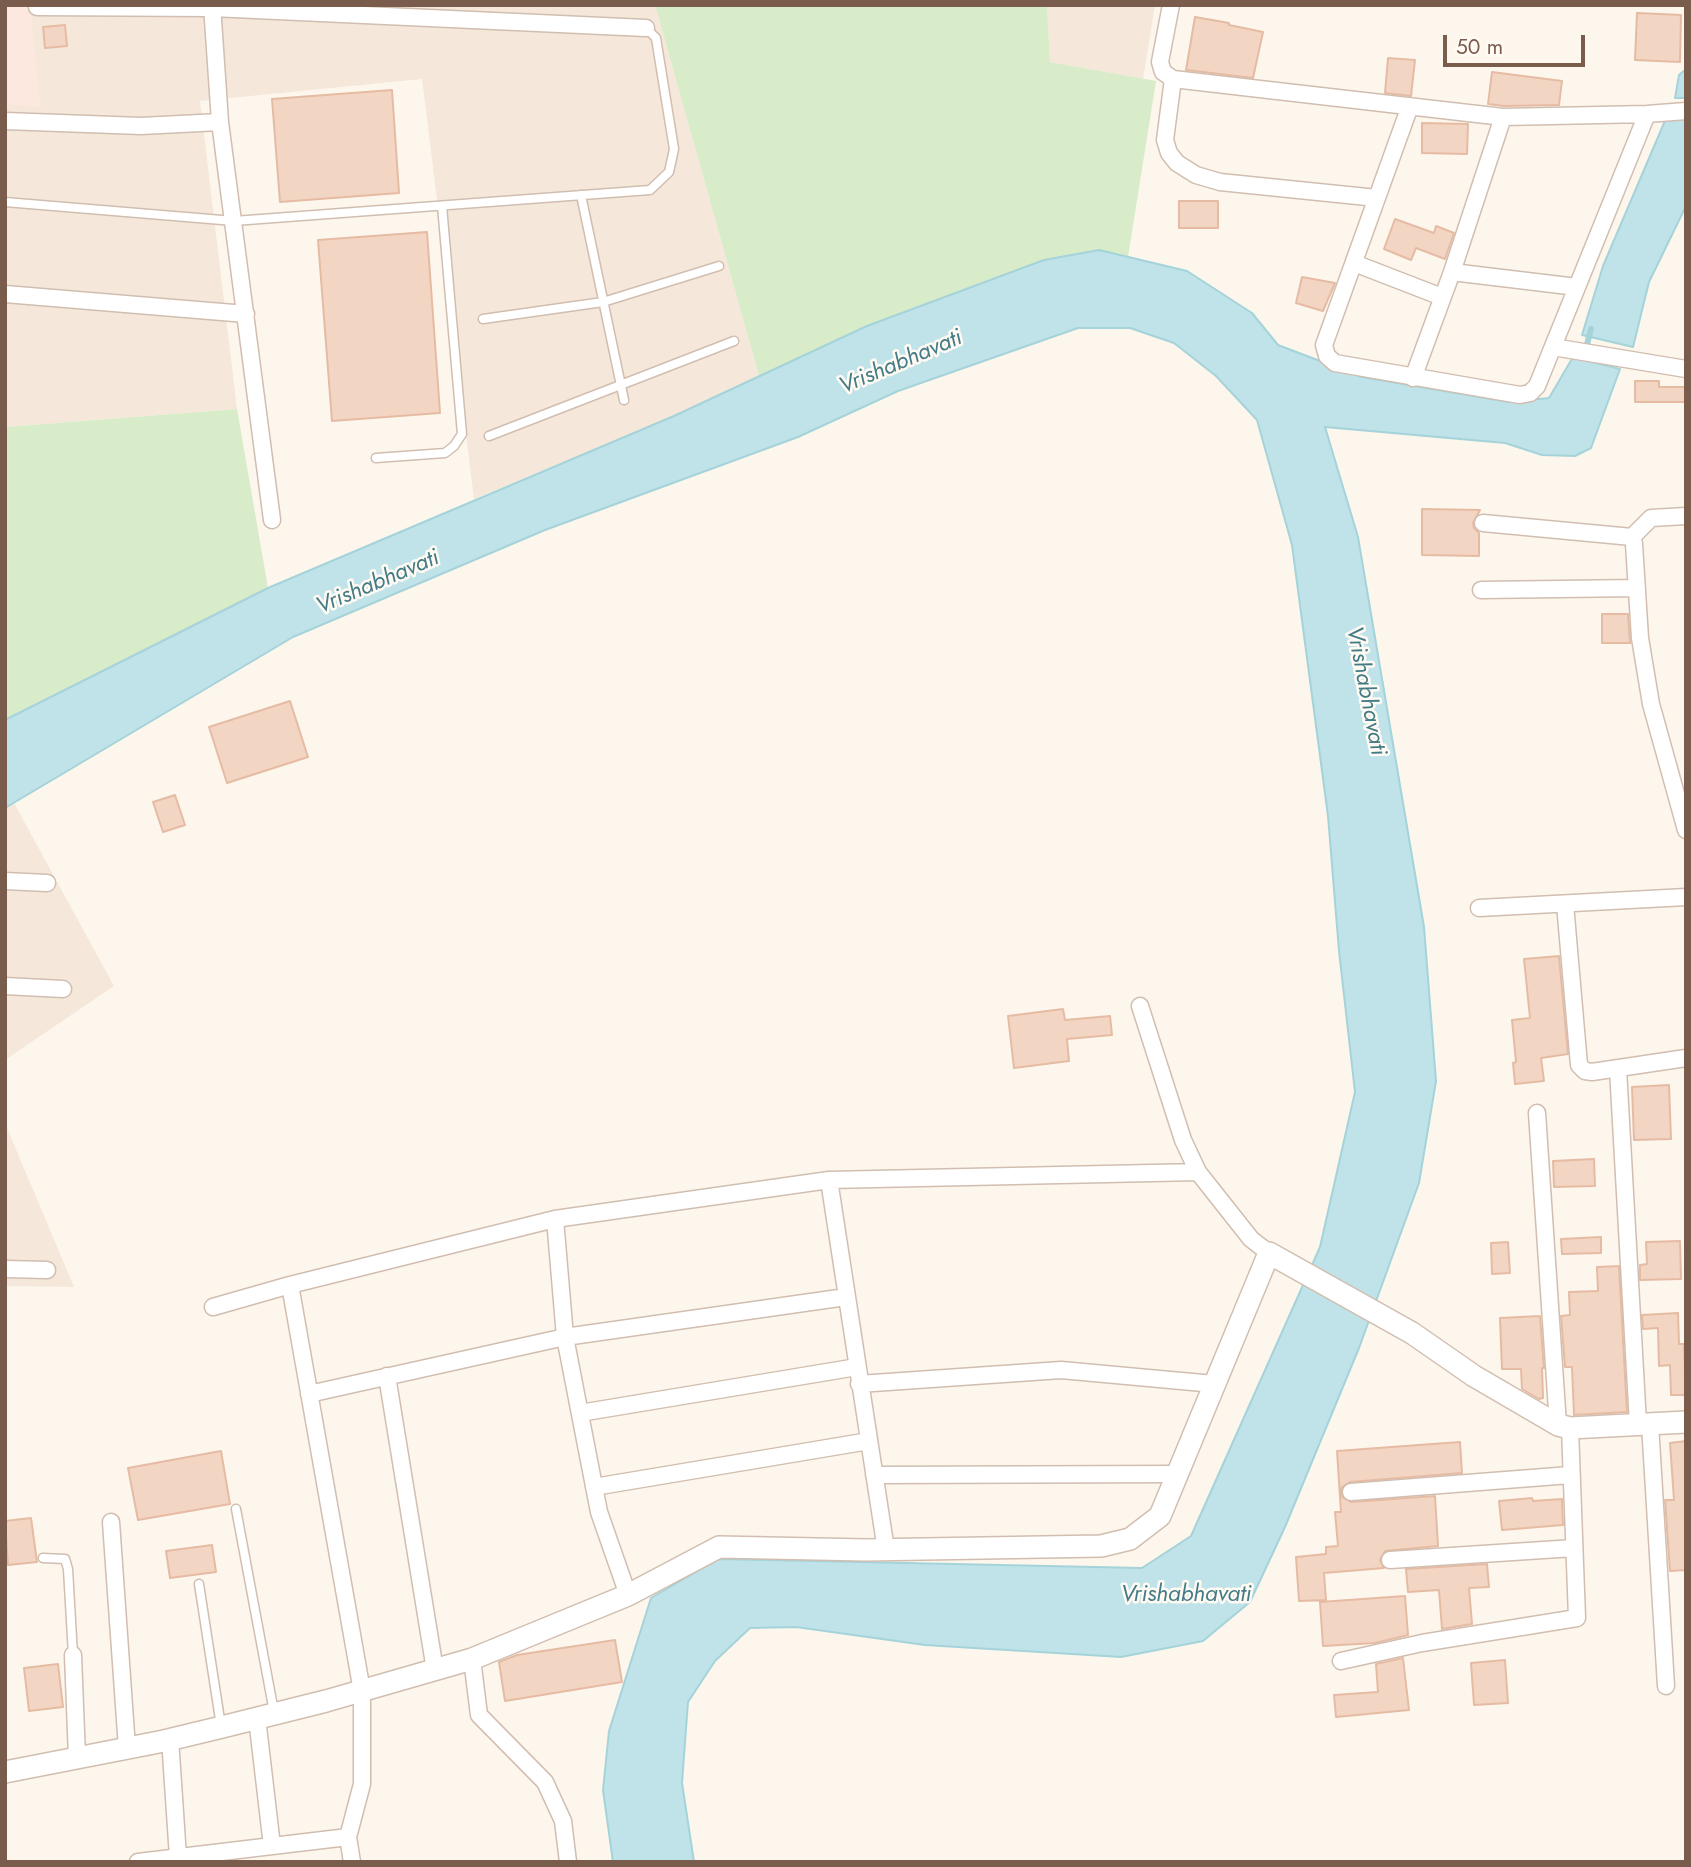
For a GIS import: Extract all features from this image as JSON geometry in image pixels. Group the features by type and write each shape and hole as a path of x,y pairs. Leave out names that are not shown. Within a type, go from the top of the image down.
{"street":[{"path":"1171,5 1160,62 1163,72 1173,79 1503,117 1686,111"},
{"path":"37,7 212,7 646,28"},
{"path":"212,7 220,122 272,520"},
{"path":"1173,79 1165,140 1169,153 1177,163 1196,175 1220,182 1377,198"},
{"path":"1410,106 1324,345 1327,356 1335,363 1520,395 1530,393 1537,386 1647,114"},
{"path":"1413,378 1452,272 1503,117"},
{"path":"5,121 141,126 220,122"},
{"path":"1354,263 1443,297"},
{"path":"1452,272 1577,288"},
{"path":"5,294 246,314"},
{"path":"1553,347 1686,369"},
{"path":"1686,516 1651,517 1632,537 1640,638 1651,704 1686,830"},
{"path":"1483,523 1632,537"},
{"path":"1481,590 1637,588"},
{"path":"5,881 47,883"},
{"path":"1479,908 1686,897"},
{"path":"1565,904 1579,1065 1585,1071 1592,1072 1686,1058"},
{"path":"5,986 63,989"},
{"path":"1140,1006 1183,1140 1198,1172 1251,1239 1273,1256 1412,1333 1474,1376 1564,1427 1686,1422"},
{"path":"1618,1069 1666,1686"},
{"path":"1341,1661 1422,1643 1577,1618 1570,1475 1537,1113"},
{"path":"214,1307 290,1285 555,1219 829,1180 1198,1172"},
{"path":"829,1180 886,1550"},
{"path":"555,1219 565,1337 594,1487 599,1512 628,1595"},
{"path":"5,1772 170,1740 362,1691 472,1659 628,1595 719,1547 886,1550 1101,1546 1130,1539 1160,1516 1214,1384 1273,1256"},
{"path":"5,1269 47,1270"},
{"path":"290,1285 362,1691 362,1784 348,1837 352,1862"},
{"path":"309,1394 565,1337 846,1297"},
{"path":"580,1413 857,1367"},
{"path":"859,1384 1060,1370 1214,1384"},
{"path":"387,1376 435,1670"},
{"path":"594,1487 869,1441"},
{"path":"874,1475 1177,1474"},
{"path":"1351,1492 1570,1475"},
{"path":"111,1522 127,1748"},
{"path":"1390,1560 1574,1548"},
{"path":"73,1655 77,1758"},
{"path":"472,1659 479,1715 545,1782 563,1821 568,1862"},
{"path":"265,1716 272,1846"},
{"path":"170,1740 178,1857"},
{"path":"138,1862 348,1837"}],"lane":[{"path":"5,202 234,221 650,190 669,172 674,149 656,38 646,28"},
{"path":"581,195 624,400"},
{"path":"376,458 444,453 454,446 462,434 442,206"},
{"path":"483,319 603,302 719,266"},
{"path":"489,436 734,341"},
{"path":"236,1509 265,1716"},
{"path":"43,1558 65,1559 68,1569 73,1655"},
{"path":"199,1584 222,1727"}],"shaded area":[{"path":"5,5 655,5 759,376 674,416 474,499 422,79 200,101 237,409 5,427"},
{"path":"5,5 30,5 40,107 5,104"},
{"path":"1047,5 1155,5 1143,79 1050,62"},
{"path":"14,803 114,986 5,1060 5,808"},
{"path":"5,1123 74,1287 5,1286"}],"green space":[{"path":"655,5 1047,5 1050,62 1156,81 1128,257 1099,250 867,326 759,376"},
{"path":"237,409 268,588 5,720 5,427"}],"water":[{"path":"1686,69 1686,98 1675,98 1679,75"},
{"path":"1667,116 1686,116 1686,206 1649,282 1633,347 1582,335 1603,266"},
{"name":"Vrishabhavati","path":"1099,250 1187,271 1252,313 1278,345 1362,377 1509,402 1549,398 1573,357 1620,369 1591,448 1575,456 1542,455 1505,443 1325,427 1358,537 1424,927 1436,1081 1419,1183 1359,1348 1285,1527 1250,1602 1203,1641 1121,1657 925,1645 796,1627 750,1628 715,1661 688,1702 682,1783 694,1862 613,1862 603,1790 609,1731 651,1598 718,1559 1142,1568 1191,1536 1320,1247 1355,1092 1339,951 1328,816 1292,545 1257,420 1216,376 1174,343 1130,328 1078,328 898,391 798,437 545,530 293,637 5,808 5,720 268,588 674,416 867,326 1044,260"}],"building":[{"path":"1637,13 1681,15 1680,62 1635,60"},
{"path":"1195,17 1263,32 1253,78 1186,70"},
{"path":"65,25 67,46 45,48 43,27"},
{"path":"1388,58 1415,60 1411,96 1385,93"},
{"path":"1492,72 1562,81 1559,105 1488,104"},
{"path":"392,90 399,193 280,202 272,99"},
{"path":"1422,123 1468,124 1467,154 1422,153"},
{"path":"1179,201 1218,201 1218,228 1179,228"},
{"path":"1395,219 1434,233 1436,226 1454,233 1445,259 1416,248 1411,260 1384,249"},
{"path":"427,232 440,413 332,421 318,240"},
{"path":"1302,277 1335,283 1323,311 1296,303"},
{"path":"1635,381 1659,381 1659,387 1686,387 1686,402 1635,402"},
{"path":"1422,509 1480,510 1473,523 1479,533 1479,556 1422,555"},
{"path":"1602,614 1628,614 1630,643 1602,643"},
{"path":"290,701 308,757 227,783 209,727"},
{"path":"175,795 185,825 163,832 153,802"},
{"path":"1559,956 1568,1054 1541,1058 1544,1081 1515,1084 1512,1020 1530,1018 1524,959"},
{"path":"1063,1009 1065,1020 1110,1016 1112,1035 1067,1039 1069,1061 1014,1068 1008,1016"},
{"path":"1669,1085 1671,1139 1634,1140 1632,1087"},
{"path":"1594,1159 1595,1186 1554,1187 1553,1161"},
{"path":"1601,1237 1601,1253 1562,1254 1561,1239"},
{"path":"1680,1241 1681,1279 1640,1280 1640,1265 1647,1264 1646,1242"},
{"path":"1508,1242 1510,1273 1492,1274 1491,1243"},
{"path":"1619,1266 1627,1412 1574,1415 1572,1367 1565,1367 1561,1316 1570,1315 1569,1292 1598,1291 1597,1267"},
{"path":"1678,1313 1679,1344 1684,1344 1686,1395 1671,1395 1670,1365 1659,1366 1658,1328 1643,1329 1642,1315"},
{"path":"1540,1316 1544,1368 1543,1398 1539,1399 1522,1389 1521,1369 1502,1369 1500,1318"},
{"path":"1686,1441 1686,1570 1670,1571 1665,1500 1674,1500 1670,1443"},
{"path":"1460,1442 1462,1473 1350,1482 1341,1488 1342,1497 1351,1502 1435,1496 1438,1546 1385,1551 1380,1560 1384,1568 1324,1573 1326,1600 1299,1601 1296,1557 1326,1554 1326,1547 1338,1546 1335,1512 1341,1512 1337,1451"},
{"path":"221,1451 230,1504 138,1520 128,1468"},
{"path":"1532,1498 1533,1501 1562,1499 1563,1525 1502,1530 1499,1501"},
{"path":"31,1518 37,1562 8,1565 5,1521"},
{"path":"212,1545 216,1572 170,1578 166,1551"},
{"path":"1487,1564 1489,1587 1469,1588 1472,1624 1442,1629 1439,1590 1408,1592 1406,1569"},
{"path":"1405,1596 1408,1635 1375,1643 1323,1646 1320,1602"},
{"path":"615,1640 622,1682 505,1701 499,1662 517,1655"},
{"path":"1403,1658 1409,1710 1336,1717 1334,1695 1378,1692 1376,1664"},
{"path":"1505,1660 1508,1703 1474,1705 1471,1663"},
{"path":"58,1664 63,1707 29,1711 24,1668"}],"waterway":[{"path":"1585,352 1591,329"}]}
